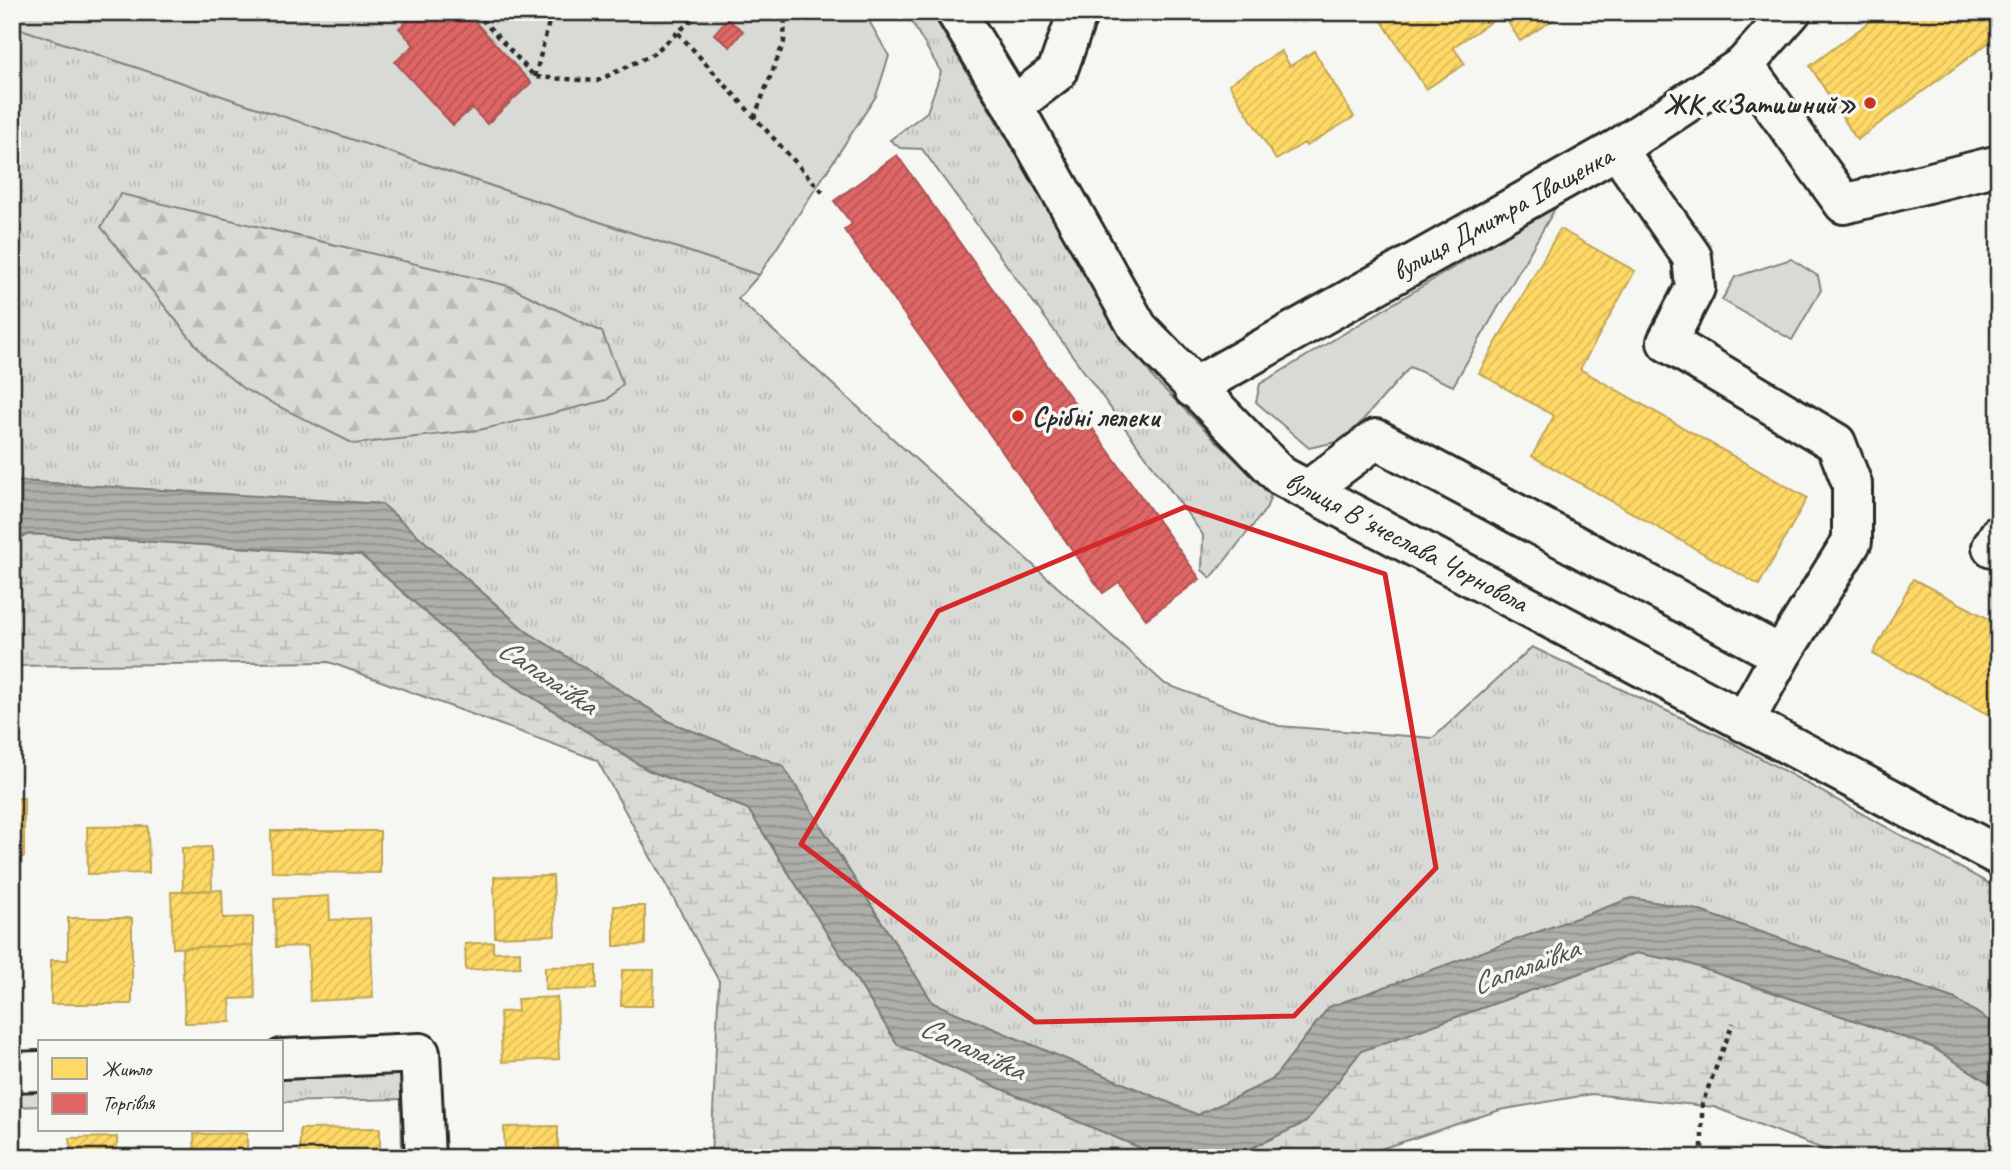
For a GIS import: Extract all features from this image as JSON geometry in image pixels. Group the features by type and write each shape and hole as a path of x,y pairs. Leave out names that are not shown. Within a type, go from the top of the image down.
{"street":[{"name":"вулиця Вʼячеслава Чорновола","path":"956,12 1013,106 1138,328 1281,476 1999,856"},
{"path":"1013,106 1057,72 1078,12"},
{"name":"вулиця Дмитра Іващенка","path":"1194,388 1617,149 1744,65 1791,12"},
{"path":"1744,65 1844,204 1999,165"},
{"path":"1617,149 1692,257 1695,288 1667,342 1836,443 1852,484 1852,541 1781,655 1744,722"},
{"path":"1308,490 1376,439 1781,655"},
{"path":"284,1059 420,1053 425,1158"},
{"path":"12,1072 38,1071"}],"path":[{"path":"475,12 535,77 597,81 653,54 701,12"},
{"path":"535,77 550,18 548,12"},
{"path":"754,118 784,42 785,12"},
{"path":"678,33 826,196"},
{"path":"1702,1158 1702,1104 1733,1023"}],"highlighted area":[{"path":"1185,507 1385,574 1436,868 1294,1016 1035,1022 801,844 938,611"}],"green space":[{"path":"17,12 864,12 889,56 876,96 759,275 12,26 12,19"},
{"path":"906,12 931,12 1120,328 1154,379 1271,495 1266,509 1211,578 1202,570 1203,535 922,149 900,148 890,140 927,112 941,72"},
{"path":"12,26 759,275 738,299 1165,684 1279,726 1433,738 1532,647 1726,739 1999,889 1999,1027 1955,999 1697,910 1632,898 1329,1007 1272,1080 1198,1115 933,1003 783,766 672,723 526,631 382,504 12,484"},
{"path":"121,194 509,286 602,332 623,384 607,400 479,430 354,444 244,389 207,359 101,227"},
{"path":"1557,205 1453,386 1410,367 1345,440 1309,448 1256,402 1260,384"},
{"path":"1791,259 1818,276 1821,290 1792,340 1722,300 1735,277"},
{"path":"29,534 361,555 494,673 648,770 748,809 898,1045 1164,1158 711,1158 719,981 597,760 329,662 12,666 12,541"},
{"path":"1636,953 1684,962 1932,1047 1999,1089 1999,1158 1846,1158 1714,1107 1592,1094 1500,1110 1353,1158 1231,1158 1306,1122 1361,1051"},
{"path":"405,1069 409,1158 402,1158 401,1099 284,1102 284,1075"},
{"path":"38,1087 38,1106 12,1107 12,1089"}],"water":[{"name":"Сапалаївка","path":"20,481 382,504 526,631 672,723 783,766 933,1003 1198,1115 1272,1080 1329,1007 1632,898 1697,910 1955,999 1999,1027 1999,1089 1932,1047 1684,962 1636,953 1361,1051 1306,1122 1231,1158 1164,1158 898,1045 748,809 648,770 494,673 361,555 29,534 12,541 12,484"}],"building: Житло":[{"path":"1376,12 1562,14 1520,41 1503,14 1453,47 1465,64 1426,89"},
{"name":"ЖК «Затишний»","path":"1883,12 1999,12 1999,35 1857,140 1810,66"},
{"path":"1281,51 1290,66 1314,51 1354,117 1306,146 1304,143 1276,160 1229,84"},
{"path":"1560,229 1635,271 1580,369 1807,498 1759,585 1532,456 1554,416 1479,373"},
{"path":"1913,579 1999,624 1999,720 1873,654"},
{"path":"12,798 24,798 24,857 12,857"},
{"path":"148,826 149,873 88,874 87,827"},
{"path":"271,831 380,831 380,873 272,872"},
{"path":"211,847 212,890 183,891 182,848"},
{"path":"553,876 555,935 495,937 494,877"},
{"path":"222,890 223,918 253,917 253,945 173,948 171,892"},
{"path":"329,896 330,920 370,918 373,998 310,1001 308,946 276,947 274,899"},
{"path":"614,906 645,906 645,945 614,946"},
{"path":"68,918 132,918 132,1004 51,1004 51,960 68,960"},
{"path":"493,942 493,952 520,951 520,967 466,970 465,944"},
{"path":"253,945 255,998 230,999 231,1022 185,1023 182,948"},
{"path":"596,966 596,989 545,990 545,967"},
{"path":"622,970 654,970 653,1006 621,1006"},
{"path":"557,997 559,1059 502,1062 500,1012 518,1011 517,999"},
{"path":"558,1126 558,1158 505,1158 504,1127"},
{"path":"380,1128 380,1158 300,1158 300,1129"},
{"path":"247,1133 247,1158 195,1158 194,1134"},
{"path":"117,1137 117,1158 71,1158 70,1138"}],"building: Торгівля":[{"path":"416,12 466,12 531,83 487,124 472,108 453,125 395,62 414,45 399,28"},
{"path":"727,19 743,31 730,47 714,34"},
{"path":"897,155 1200,579 1146,619 1119,582 1103,593 844,230 852,224 834,201"}],"place":[{"name":"ЖК «Затишний»","path":"1870,103"},
{"name":"Срібні лелеки","path":"1018,416"}]}
